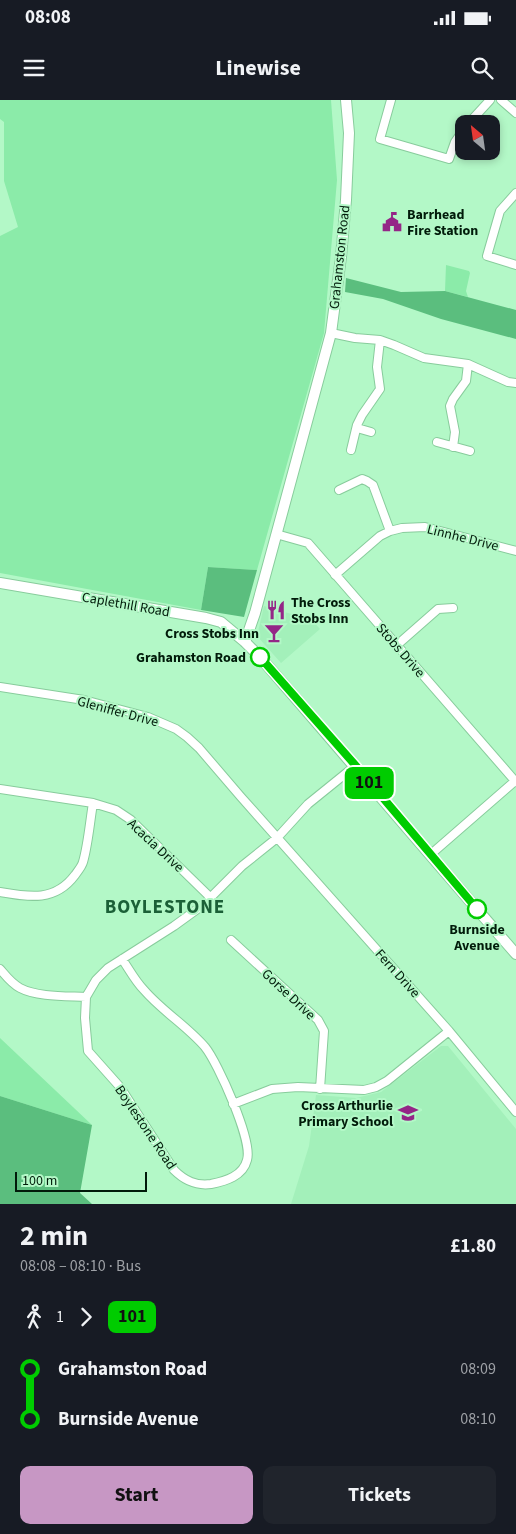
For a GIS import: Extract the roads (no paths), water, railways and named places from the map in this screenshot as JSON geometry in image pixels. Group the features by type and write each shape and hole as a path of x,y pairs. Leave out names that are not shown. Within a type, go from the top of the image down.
{"main road":[{"name":"Grahamston Road","path":"245,642 331,333 346,200 349,133 346,100"},
{"name":"Caplethill Road","path":"0,583 221,622 245,642 356,766 516,954"}],"street":[{"path":"391,100 380,140 450,159 455,142"},
{"path":"476,115 490,100"},
{"path":"501,100 516,114"},
{"path":"516,193 500,211 487,256 516,265"},
{"path":"331,333 355,338 380,340 394,344 424,358 468,364 508,382 516,383"},
{"path":"351,450 364,410 377,396 380,389 377,367 380,340"},
{"path":"453,447 456,432 450,406 452,399 466,381 468,364"},
{"path":"357,428 370,432"},
{"path":"437,442 470,451"},
{"path":"339,490 362,479 371,483 390,531"},
{"name":"Linnhe Drive","path":"335,575 380,536 402,528 424,527 516,551"},
{"name":"Stobs Drive","path":"276,534 308,543 516,782"},
{"path":"397,645 438,609 453,608"},
{"name":"Gleniffer Drive","path":"0,688 84,700 148,717 176,729 187,736 199,748 277,838"},
{"path":"0,969 10,981 21,989 42,994 86,997 96,980 108,968 174,926 211,898 242,866 277,838 308,804 356,766"},
{"path":"430,855 516,782"},
{"name":"Acacia Drive","path":"0,790 94,804 116,810 131,820 211,898"},
{"path":"0,892 43,896 56,892 66,885 83,863 94,804"},
{"name":"Fern Drive","path":"277,838 449,1030 516,1112"},
{"name":"Gorse Drive","path":"231,940 318,1020 324,1031 320,1088"},
{"name":"Boylestone Road","path":"86,997 85,1018 88,1052 120,1087 174,1170 191,1183 201,1185 228,1179 240,1173 247,1160 248,1143 215,1062 205,1048 143,989 122,959"},
{"path":"233,1104 272,1089 298,1087 364,1090 376,1087 387,1081 449,1030"}],"place":[{"name":"Barrhead Fire Station","path":"392,222"},
{"name":"The Cross Stobs Inn","path":"276,610"},
{"name":"Cross Stobs Inn","path":"274,633"},
{"name":"Grahamston Road","path":"260,657"},
{"name":"Burnside Avenue","path":"477,909"},
{"name":"Cross Arthurlie Primary School","path":"408,1113"}],"district":[{"name":"BOYLESTONE","path":"165,906"}]}
